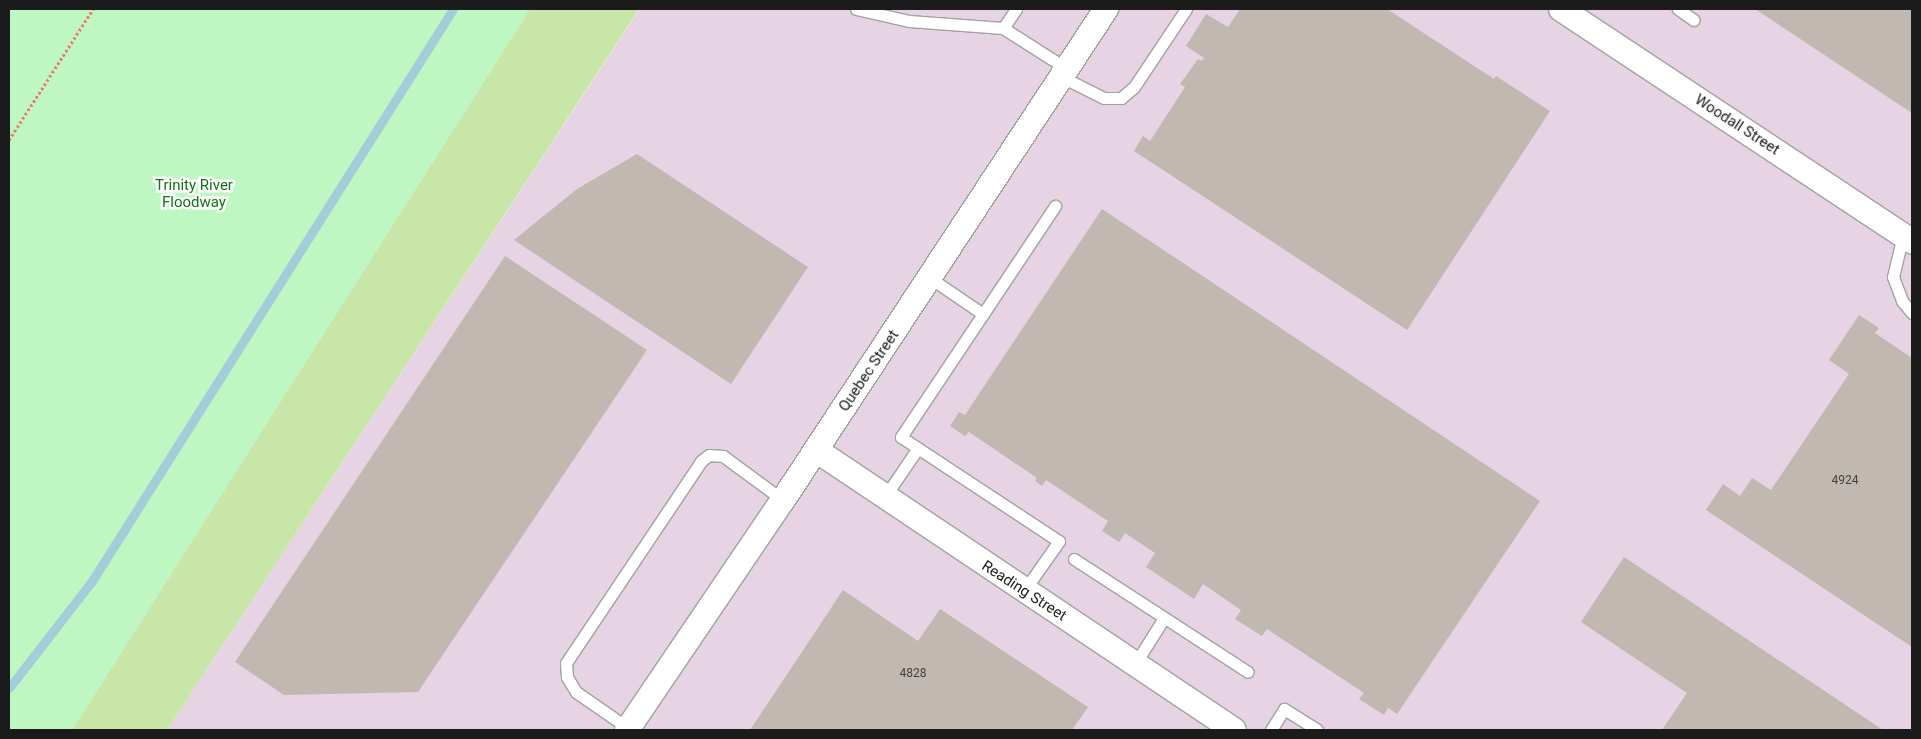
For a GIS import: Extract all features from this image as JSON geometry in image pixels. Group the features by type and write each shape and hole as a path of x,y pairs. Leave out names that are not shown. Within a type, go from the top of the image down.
{"street":[{"name":"Quebec Street","path":"627,729 783,500 1106,9"},
{"name":"Woodall Street","path":"1562,9 1908,238"},
{"name":"Reading Street","path":"816,450 884,498 1234,730"}],"lane":[{"path":"856,9 909,21 1003,28 1065,73 1104,98 1121,98 1134,87 1186,9"},
{"path":"1003,28 1016,9"},
{"path":"1678,9 1694,20"},
{"path":"1024,591 1059,541 901,437 1055,206"},
{"path":"1908,238 1893,277 1902,301 1912,313"},
{"path":"930,278 983,314"},
{"path":"884,498 918,448"},
{"path":"627,729 576,692 567,677 566,663 701,462 709,455 722,456 783,500"},
{"path":"1074,559 1248,672"},
{"path":"1134,664 1164,618"},
{"path":"1271,730 1284,709 1318,730"}],"path":[{"path":"9,140 93,9"}],"shaded area":[{"path":"640,9 1912,9 1912,730 167,730"}],"green space":[{"name":"Trinity River Floodway","path":"9,9 530,9 72,730 9,730"},
{"path":"530,9 639,9 167,730 72,730"}],"building":[{"path":"1240,9 1387,9 1494,79 1496,76 1550,111 1407,330 1134,151 1143,136 1150,141 1185,87 1180,84 1198,59 1202,61 1204,58 1186,46 1206,14 1228,27"},
{"path":"1755,9 1912,9 1912,113"},
{"path":"637,154 808,267 731,384 514,240 577,189"},
{"path":"1102,209 1540,501 1397,714 1388,708 1384,715 1359,699 1364,693 1267,629 1262,636 1235,619 1241,610 1203,584 1194,599 1146,567 1155,553 1125,533 1119,542 1102,531 1108,521 1046,480 1042,486 1035,481 1037,478 969,432 965,436 950,426 959,412 965,415"},
{"path":"505,256 647,350 418,692 284,695 235,662"},
{"path":"1859,315 1879,328 1875,333 1912,358 1912,647 1706,510 1723,484 1740,496 1752,478 1771,490 1849,374 1829,360"},
{"path":"1624,557 1883,730 1662,730 1687,693 1581,622"},
{"path":"843,590 918,641 940,609 1088,707 1072,730 750,730"}],"waterway":[{"path":"9,688 92,581 453,9"}]}
